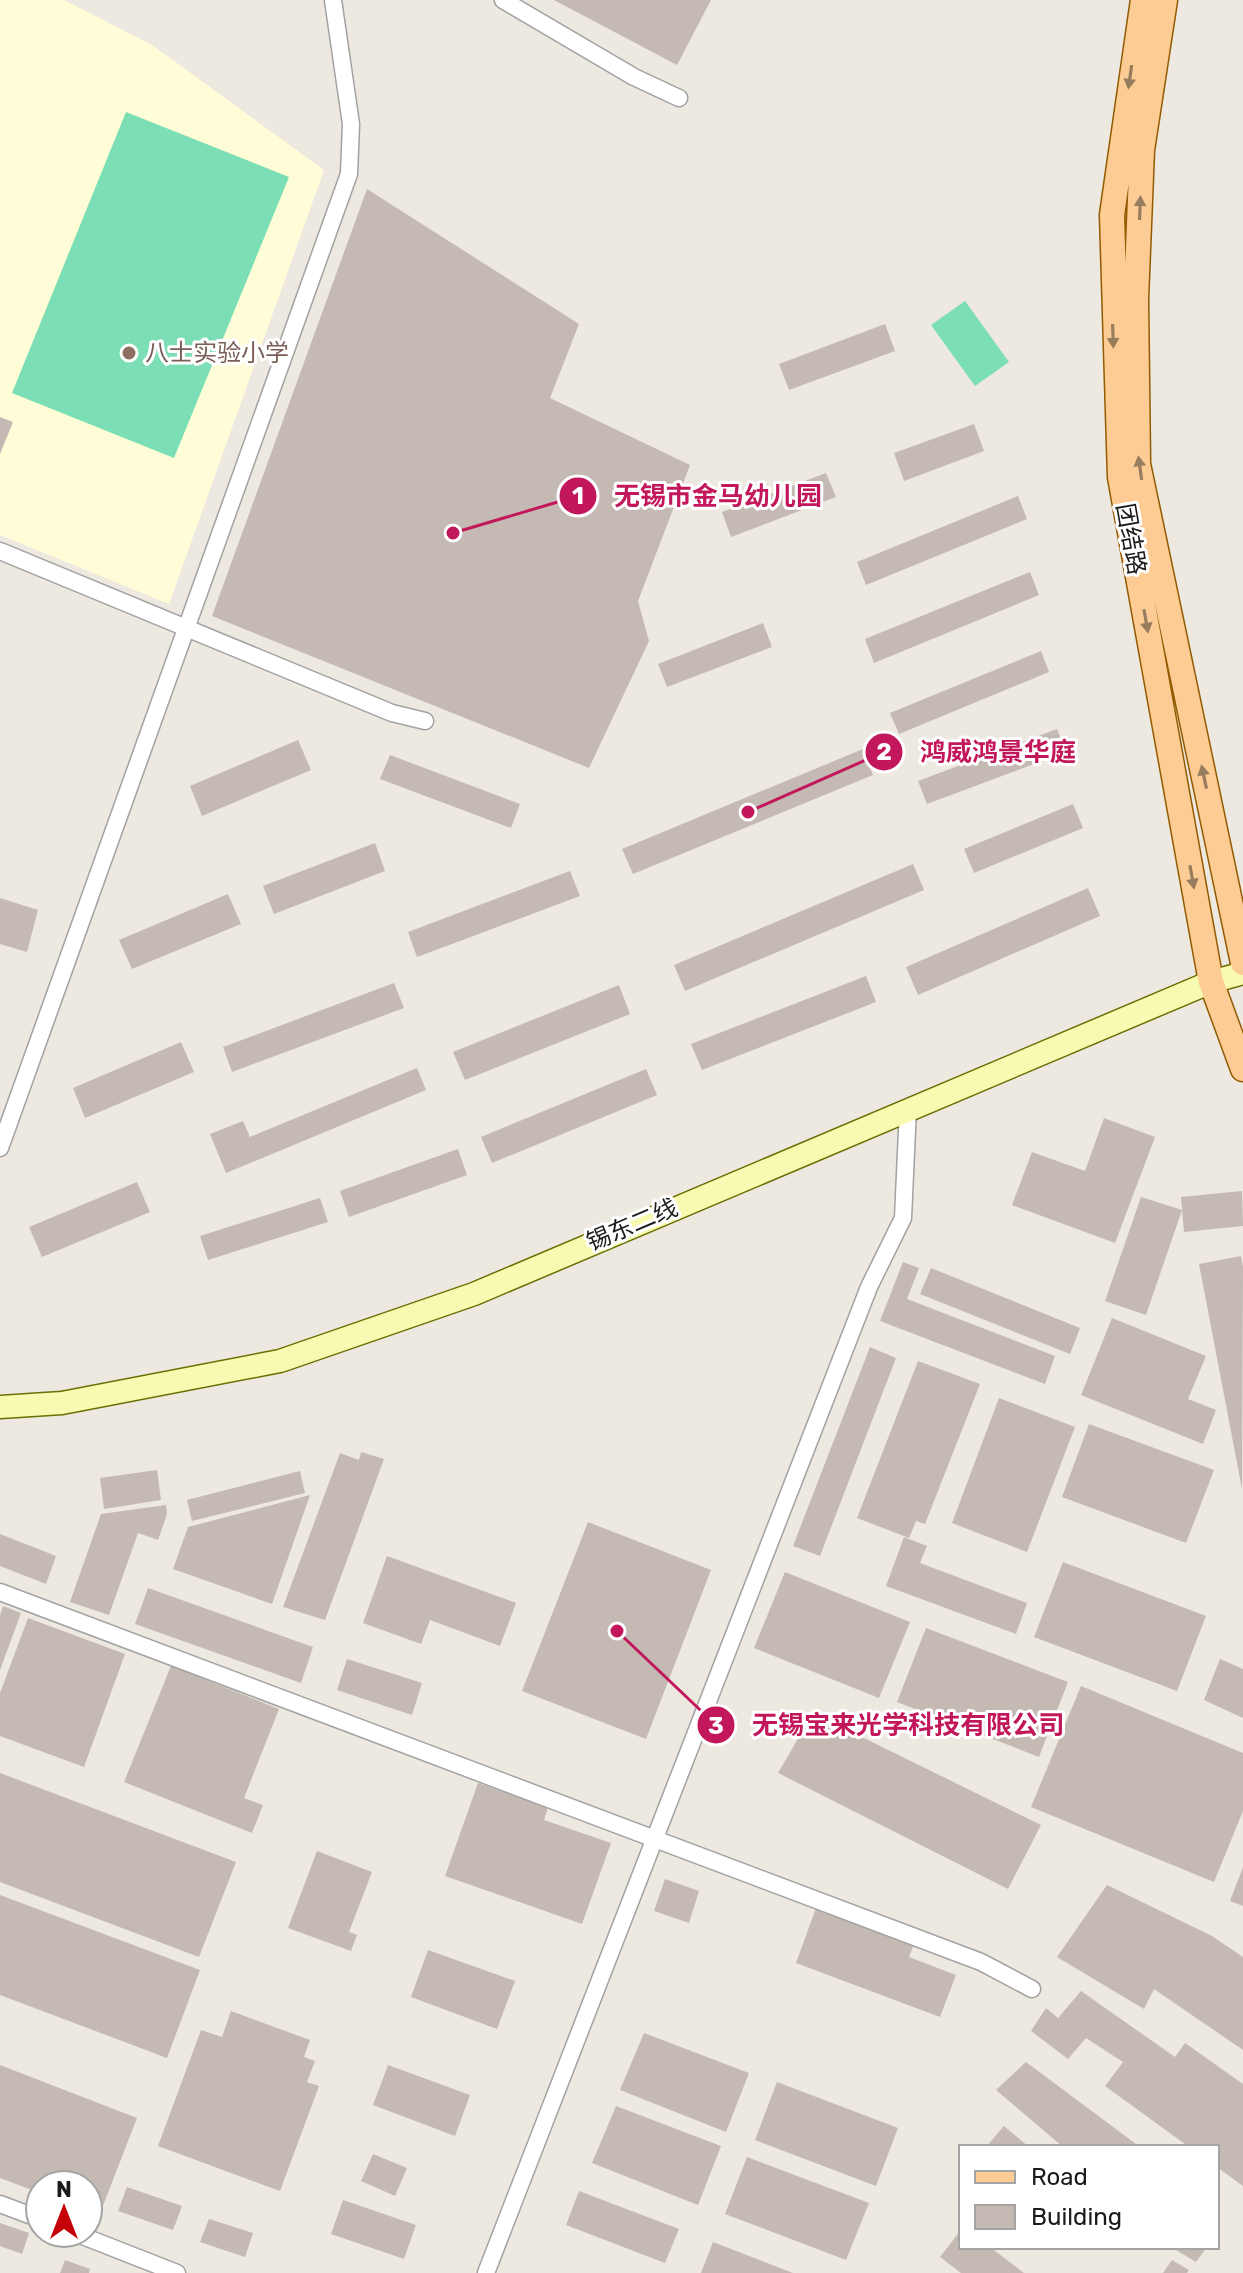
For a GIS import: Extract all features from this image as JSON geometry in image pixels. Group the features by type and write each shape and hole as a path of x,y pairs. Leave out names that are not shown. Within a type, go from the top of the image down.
{"main road":[{"name":"团结路","path":"1143,0 1112,215 1120,477 1211,982 1243,1069"},
{"name":"团结路","path":"1165,0 1142,150 1136,299 1138,464 1243,963"},
{"name":"锡东二线","path":"0,1407 62,1403 280,1361 474,1294 908,1108 1211,982 1243,973"}],"street":[{"path":"0,1148 349,174 351,124 333,0"},
{"path":"503,0 634,77 679,98"},
{"path":"0,551 186,625 392,713 425,721"},
{"path":"486,2273 869,1287 903,1218 908,1108"},
{"path":"0,1592 981,1962 1032,1989"},
{"path":"0,2204 24,2213"},
{"path":"104,2244 177,2273"}],"shaded area":[{"name":"八士实验小学","path":"0,0 64,0 152,45 324,170 169,604 0,535"}],"green space":[{"path":"126,112 289,177 174,458 12,393"},
{"path":"965,301 1009,362 975,386 931,325"}],"building":[{"path":"554,0 711,0 677,65"},
{"path":"367,189 579,324 550,398 690,465 638,601 649,641 589,768 212,616"},
{"path":"885,324 895,351 789,390 779,364"},
{"path":"0,417 13,422 0,454"},
{"path":"974,424 984,451 904,481 894,453"},
{"path":"826,473 836,497 731,537 722,512"},
{"path":"1018,496 1027,519 866,585 857,562"},
{"path":"1030,572 1039,595 874,663 865,639"},
{"path":"763,623 772,647 667,687 658,664"},
{"path":"1041,651 1049,672 899,734 890,713"},
{"path":"1057,729 1066,752 927,804 918,781"},
{"path":"298,740 311,770 202,816 190,786"},
{"path":"863,749 873,775 633,874 622,849"},
{"path":"390,755 520,804 511,828 380,779"},
{"path":"1073,804 1083,828 974,873 964,849"},
{"path":"375,843 385,871 274,914 263,886"},
{"path":"913,864 924,890 685,991 674,965"},
{"path":"570,871 580,896 417,957 408,932"},
{"path":"1088,888 1100,916 918,995 906,967"},
{"path":"228,894 241,924 132,969 119,940"},
{"path":"0,898 38,910 27,952 0,944"},
{"path":"866,976 876,1002 702,1070 691,1044"},
{"path":"394,983 404,1008 232,1072 223,1047"},
{"path":"619,985 630,1014 465,1080 453,1052"},
{"path":"181,1042 194,1072 85,1118 73,1088"},
{"path":"417,1068 426,1090 226,1173 210,1134 243,1121 250,1137"},
{"path":"646,1069 657,1095 492,1163 481,1137"},
{"path":"1104,1118 1155,1137 1115,1243 1012,1205 1032,1152 1085,1171"},
{"path":"458,1149 467,1175 349,1217 340,1191"},
{"path":"137,1182 150,1212 42,1257 29,1227"},
{"path":"1242,1191 1243,1226 1184,1232 1181,1197"},
{"path":"1141,1197 1182,1210 1146,1315 1105,1301"},
{"path":"320,1198 328,1222 208,1260 200,1236"},
{"path":"1241,1256 1243,1267 1242,1489 1199,1264"},
{"path":"903,1262 919,1268 907,1299 1055,1356 1045,1384 880,1321"},
{"path":"931,1268 1080,1328 1070,1354 920,1294"},
{"path":"1112,1318 1206,1356 1188,1399 1216,1410 1203,1444 1081,1395"},
{"path":"870,1347 896,1358 820,1556 793,1546"},
{"path":"918,1361 980,1384 925,1524 916,1521 909,1538 857,1518"},
{"path":"999,1398 1075,1427 1027,1552 952,1523"},
{"path":"1089,1424 1214,1470 1186,1543 1062,1497"},
{"path":"361,1452 384,1459 325,1620 283,1607 340,1453 359,1460"},
{"path":"157,1470 161,1500 104,1509 100,1478"},
{"path":"300,1471 305,1493 192,1521 187,1500"},
{"path":"310,1495 272,1604 173,1569 188,1527"},
{"path":"166,1505 167,1514 158,1540 138,1533 109,1615 70,1602 101,1514"},
{"path":"588,1522 711,1570 646,1739 522,1691"},
{"path":"0,1534 56,1556 46,1584 0,1566"},
{"path":"904,1537 927,1546 920,1563 1027,1603 1016,1634 886,1586"},
{"path":"387,1556 516,1603 500,1646 430,1620 421,1644 363,1623"},
{"path":"1063,1562 1206,1616 1177,1691 1034,1637"},
{"path":"785,1572 910,1622 879,1698 754,1648"},
{"path":"148,1588 313,1647 301,1683 135,1624"},
{"path":"3,1606 21,1613 0,1670 0,1616"},
{"path":"28,1618 125,1654 84,1767 0,1736 0,1693"},
{"path":"926,1628 1068,1682 1039,1757 897,1702"},
{"path":"347,1659 422,1683 412,1715 337,1690"},
{"path":"1220,1659 1243,1669 1243,1718 1204,1700"},
{"path":"171,1666 279,1709 244,1798 263,1805 252,1833 124,1782"},
{"path":"1081,1686 1243,1753 1243,1811 1214,1882 1031,1807"},
{"path":"813,1713 1041,1825 1008,1889 778,1773"},
{"path":"0,1773 236,1862 199,1957 0,1882"},
{"path":"478,1783 548,1807 544,1820 611,1843 582,1924 445,1876"},
{"path":"317,1851 372,1872 349,1932 357,1935 351,1951 288,1928"},
{"path":"1243,1867 1243,1906 1230,1901"},
{"path":"665,1879 699,1891 689,1923 654,1911"},
{"path":"1107,1885 1212,1936 1243,1957 1243,2050 1154,1989 1144,2009 1057,1957"},
{"path":"0,1895 200,1970 167,2058 0,1995"},
{"path":"816,1908 914,1944 909,1957 956,1975 940,2017 796,1963"},
{"path":"428,1950 515,1981 497,2029 411,1997"},
{"path":"1081,1991 1175,2057 1185,2043 1243,2084 1243,2186 1219,2168 1219,2145 1186,2145 1105,2086 1123,2062 1086,2038 1068,2059 1031,2031 1046,2008 1058,2018"},
{"path":"231,2011 310,2040 304,2057 315,2061 307,2082 319,2086 280,2191 158,2146 201,2030 222,2037"},
{"path":"644,2033 749,2073 726,2132 620,2090"},
{"path":"1026,2062 1137,2145 1061,2145 996,2090"},
{"path":"0,2065 137,2118 104,2203 104,2169 24,2169 24,2187 0,2178"},
{"path":"388,2065 470,2095 455,2136 373,2105"},
{"path":"777,2082 898,2128 876,2186 755,2140"},
{"path":"616,2106 721,2146 698,2205 592,2163"},
{"path":"1004,2126 1027,2145 988,2145"},
{"path":"373,2154 407,2168 395,2196 361,2181"},
{"path":"747,2157 869,2203 846,2260 725,2214"},
{"path":"127,2187 182,2206 173,2230 118,2211"},
{"path":"579,2191 679,2229 665,2263 566,2225"},
{"path":"343,2200 416,2225 404,2259 331,2234"},
{"path":"209,2219 253,2233 245,2257 200,2242"},
{"path":"0,2223 24,2231 22,2254 0,2246"},
{"path":"959,2233 959,2249 993,2249 1024,2273 961,2273 940,2257"},
{"path":"713,2242 793,2273 701,2273"},
{"path":"1174,2249 1206,2249 1196,2262"},
{"path":"65,2260 90,2269 89,2273 60,2273"},
{"path":"1172,2260 1189,2270 1187,2273 1163,2273"}],"place":[{"name":"八士实验小学","path":"129,353"},
{"name":"无锡市金马幼儿园","path":"453,533"},
{"name":"鸿威鸿景华庭","path":"748,812"},
{"name":"无锡宝来光学科技有限公司","path":"617,1631"}]}
